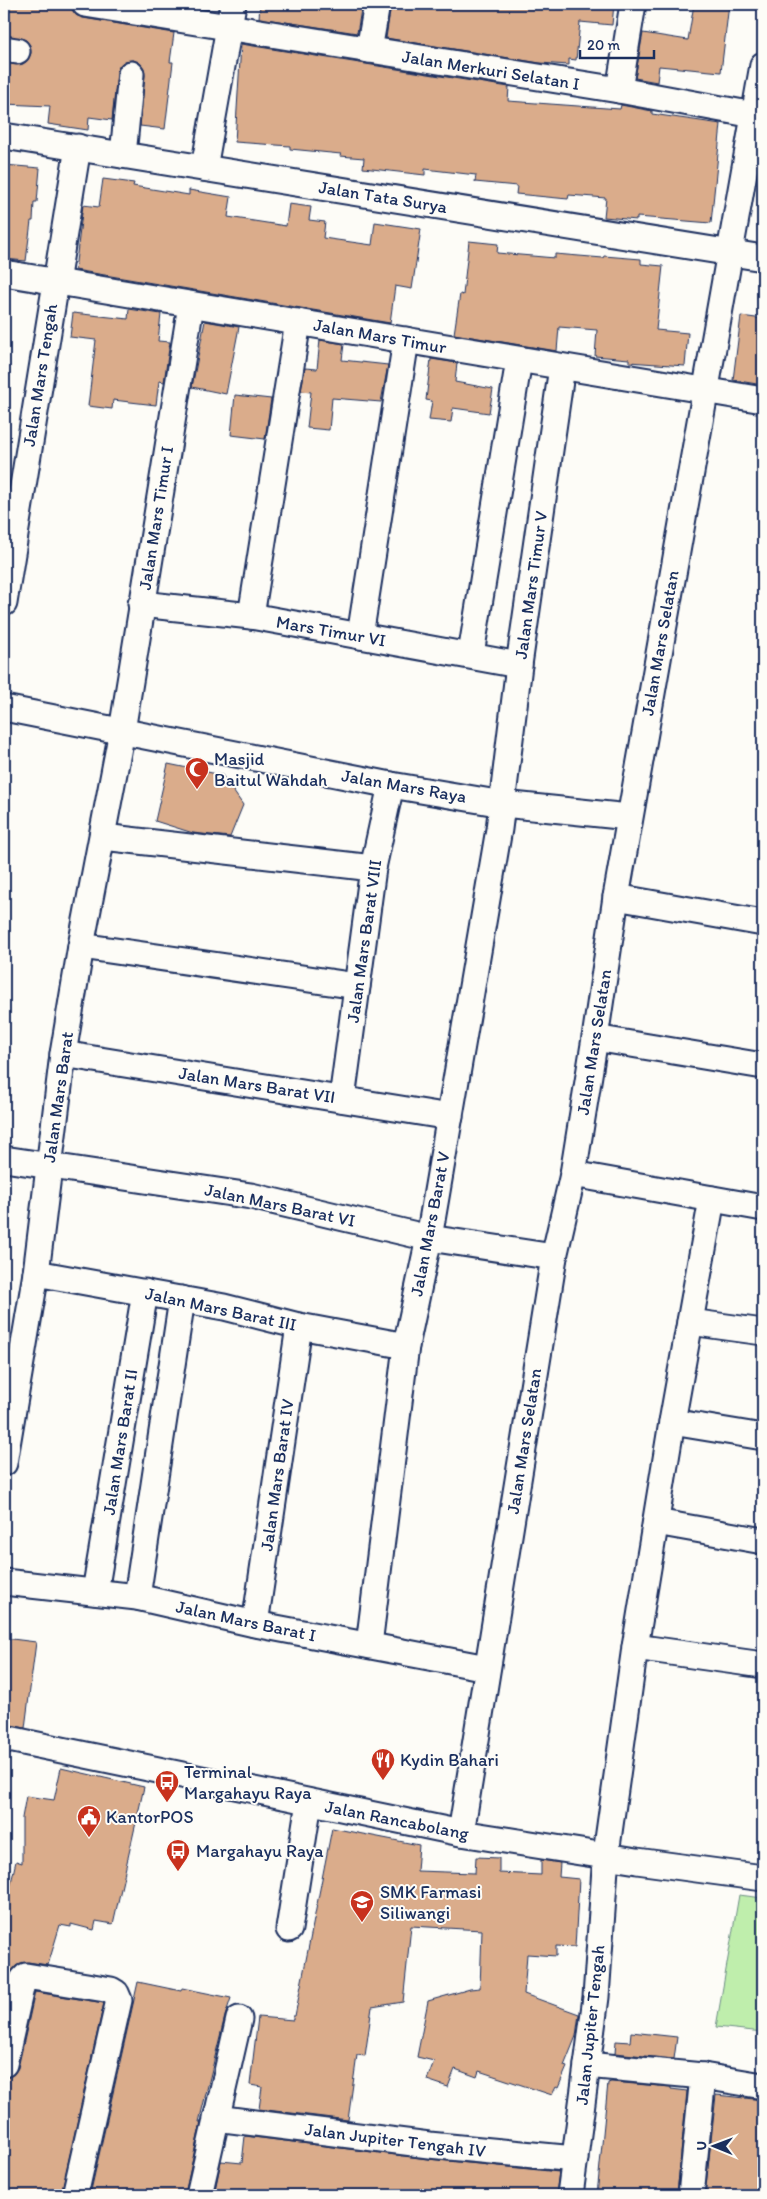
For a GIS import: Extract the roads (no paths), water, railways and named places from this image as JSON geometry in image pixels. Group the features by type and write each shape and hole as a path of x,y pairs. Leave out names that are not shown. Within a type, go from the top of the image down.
{"street":[{"name":"Jalan Merkuri Selatan I","path":"85,4 231,15 369,50 618,90 754,115"},
{"path":"369,50 377,4"},
{"path":"618,90 632,4"},
{"path":"204,168 231,15"},
{"name":"Jalan Mars Selatan","path":"461,1833 554,1257 572,1174 595,1038 629,817 763,65"},
{"path":"123,155 131,74"},
{"name":"Jalan Tata Surya","path":"4,136 763,258"},
{"name":"Jalan Mars Tengah","path":"4,604 78,147"},
{"name":"Jalan Mars Timur","path":"4,272 763,400"},
{"name":"Jalan Mars Timur I","path":"122,732 191,305"},
{"path":"251,616 298,322"},
{"path":"360,636 406,340"},
{"path":"471,654 519,360"},
{"name":"Jalan Mars Timur V","path":"503,804 520,665 562,367"},
{"name":"Mars Timur VI","path":"142,604 251,616 471,654 520,665"},
{"name":"Jalan Mars Raya","path":"4,708 391,785 503,804 629,817"},
{"name":"Jalan Mars Barat","path":"4,1463 36,1273 64,1054 81,946 122,732"},
{"name":"Jalan Mars Barat VIII","path":"342,1098 373,868 391,785"},
{"name":"Jalan Mars Barat V","path":"369,1645 406,1346 429,1238 503,804"},
{"path":"103,836 373,868"},
{"path":"616,897 763,923"},
{"path":"81,946 357,986"},
{"path":"595,1038 763,1066"},
{"name":"Jalan Mars Barat VII","path":"64,1054 450,1117"},
{"name":"Jalan Mars Barat VI","path":"4,1159 251,1196 429,1238 554,1257"},
{"path":"572,1174 763,1208"},
{"name":"Jalan Jupiter Tengah","path":"570,2195 596,1997 606,1854 635,1647 672,1422 712,1199"},
{"name":"Jalan Mars Barat III","path":"36,1273 224,1307 299,1326 406,1346"},
{"name":"Jalan Mars Barat II","path":"95,1592 145,1292"},
{"path":"137,1598 182,1299"},
{"path":"690,1322 763,1332"},
{"name":"Jalan Mars Barat IV","path":"255,1624 299,1326"},
{"path":"672,1422 763,1437"},
{"path":"656,1522 763,1541"},
{"name":"Jalan Mars Barat I","path":"4,1582 137,1598 255,1624 487,1668"},
{"path":"635,1647 763,1665"},
{"name":"Jalan Rancabolang","path":"4,1738 461,1833 606,1854 637,1861 763,1878"},
{"path":"289,1929 309,1802"},
{"path":"4,2064 23,1979 31,1975 111,1990 116,1993 119,2000 75,2195"},
{"path":"198,2195 239,2019"},
{"path":"587,2065 703,2076 763,2086"},
{"path":"691,2195 703,2076"},
{"name":"Jalan Jupiter Tengah IV","path":"216,2118 429,2145 575,2158"}],"place":[{"name":"Masjid Baitul Wahdah","path":"197,790"},
{"name":"Kydin Bahari","path":"383,1781"},
{"name":"Terminal Margahayu Raya","path":"167,1803"},
{"name":"KantorPOS","path":"89,1838"},
{"name":"Margahayu Raya","path":"178,1872"},
{"name":"SMK Farmasi Siliwangi","path":"362,1923"}]}
